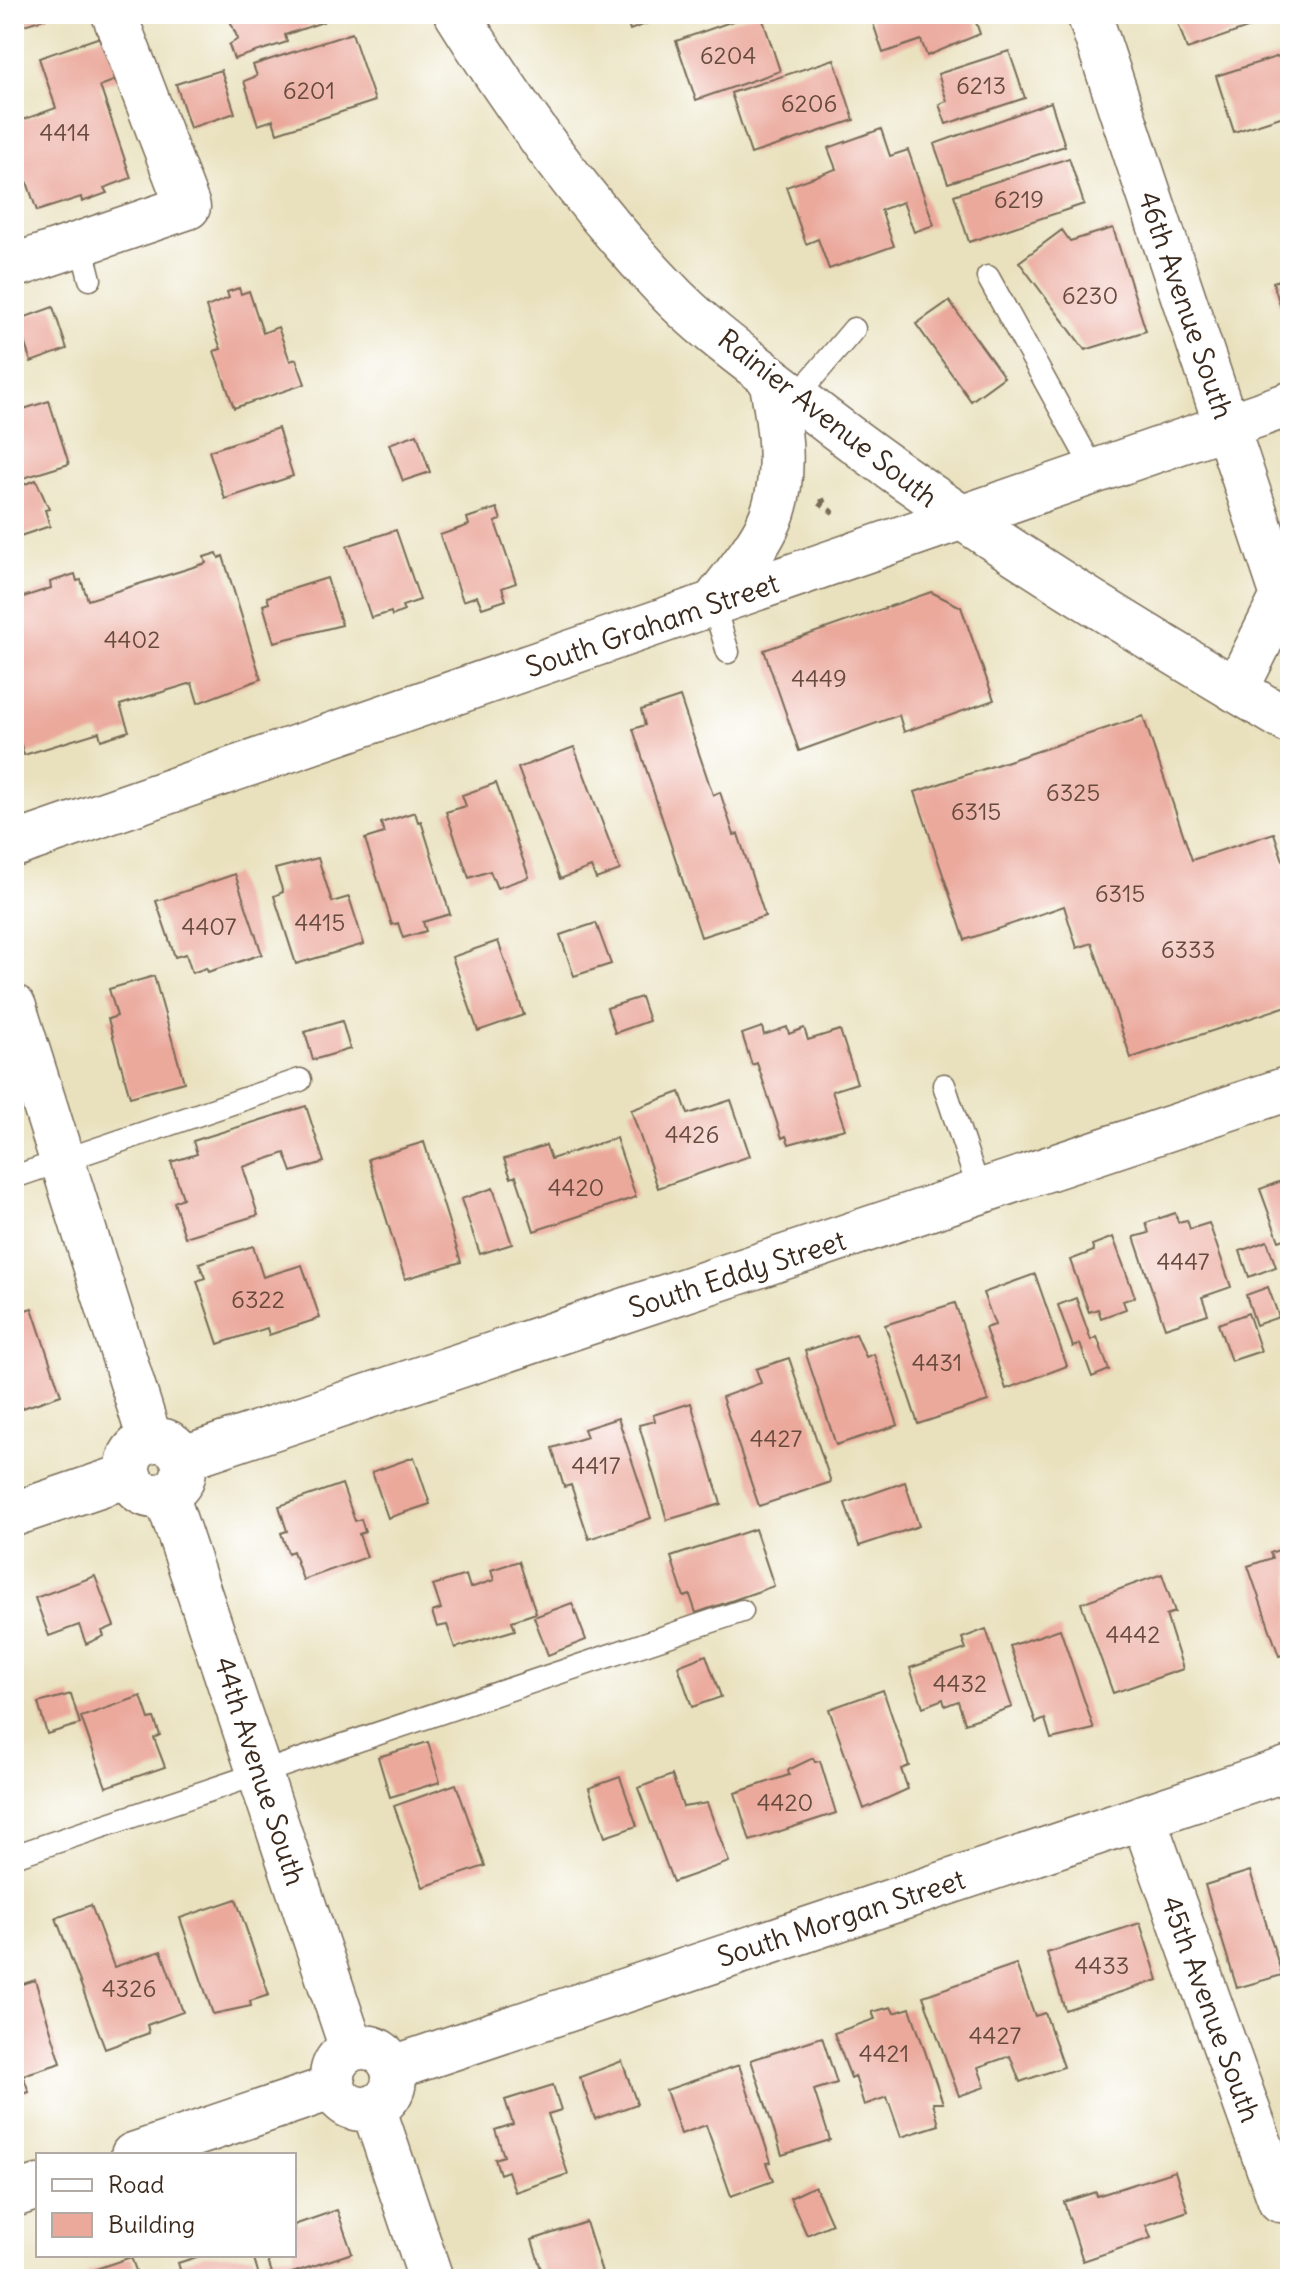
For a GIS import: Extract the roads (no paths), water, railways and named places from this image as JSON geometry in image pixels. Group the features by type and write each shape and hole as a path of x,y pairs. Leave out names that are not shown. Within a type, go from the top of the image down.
{"street":[{"path":"14,266 86,262 188,207 114,14"},
{"name":"Rainier Avenue South","path":"457,14 527,121 597,211 667,291 784,388 899,477 1290,722"},
{"name":"46th Avenue South","path":"1089,14 1226,426 1286,595"},
{"path":"713,604 767,528 777,500 784,388"},
{"name":"South Graham Street","path":"14,845 1290,404"},
{"path":"1236,690 1286,595"},
{"name":"44th Avenue South","path":"14,1007 157,1467 261,1774 343,2068"},
{"name":"South Eddy Street","path":"14,1514 1290,1088"},
{"name":"South Morgan Street","path":"393,2068 1290,1768"},
{"name":"45th Avenue South","path":"1143,1817 1280,2200"},
{"path":"138,2153 343,2068 373,2048 382,2053 393,2068 391,2092 373,2107 348,2105 343,2068"},
{"path":"373,2107 431,2279"},
{"path":"14,2195 36,2188"}],"lane":[{"path":"988,277 1095,472"},
{"path":"784,388 854,329"},
{"path":"713,604 728,652"},
{"path":"14,1177 300,1080"},
{"path":"944,1085 980,1193"},
{"path":"14,1856 742,1611"}]}
